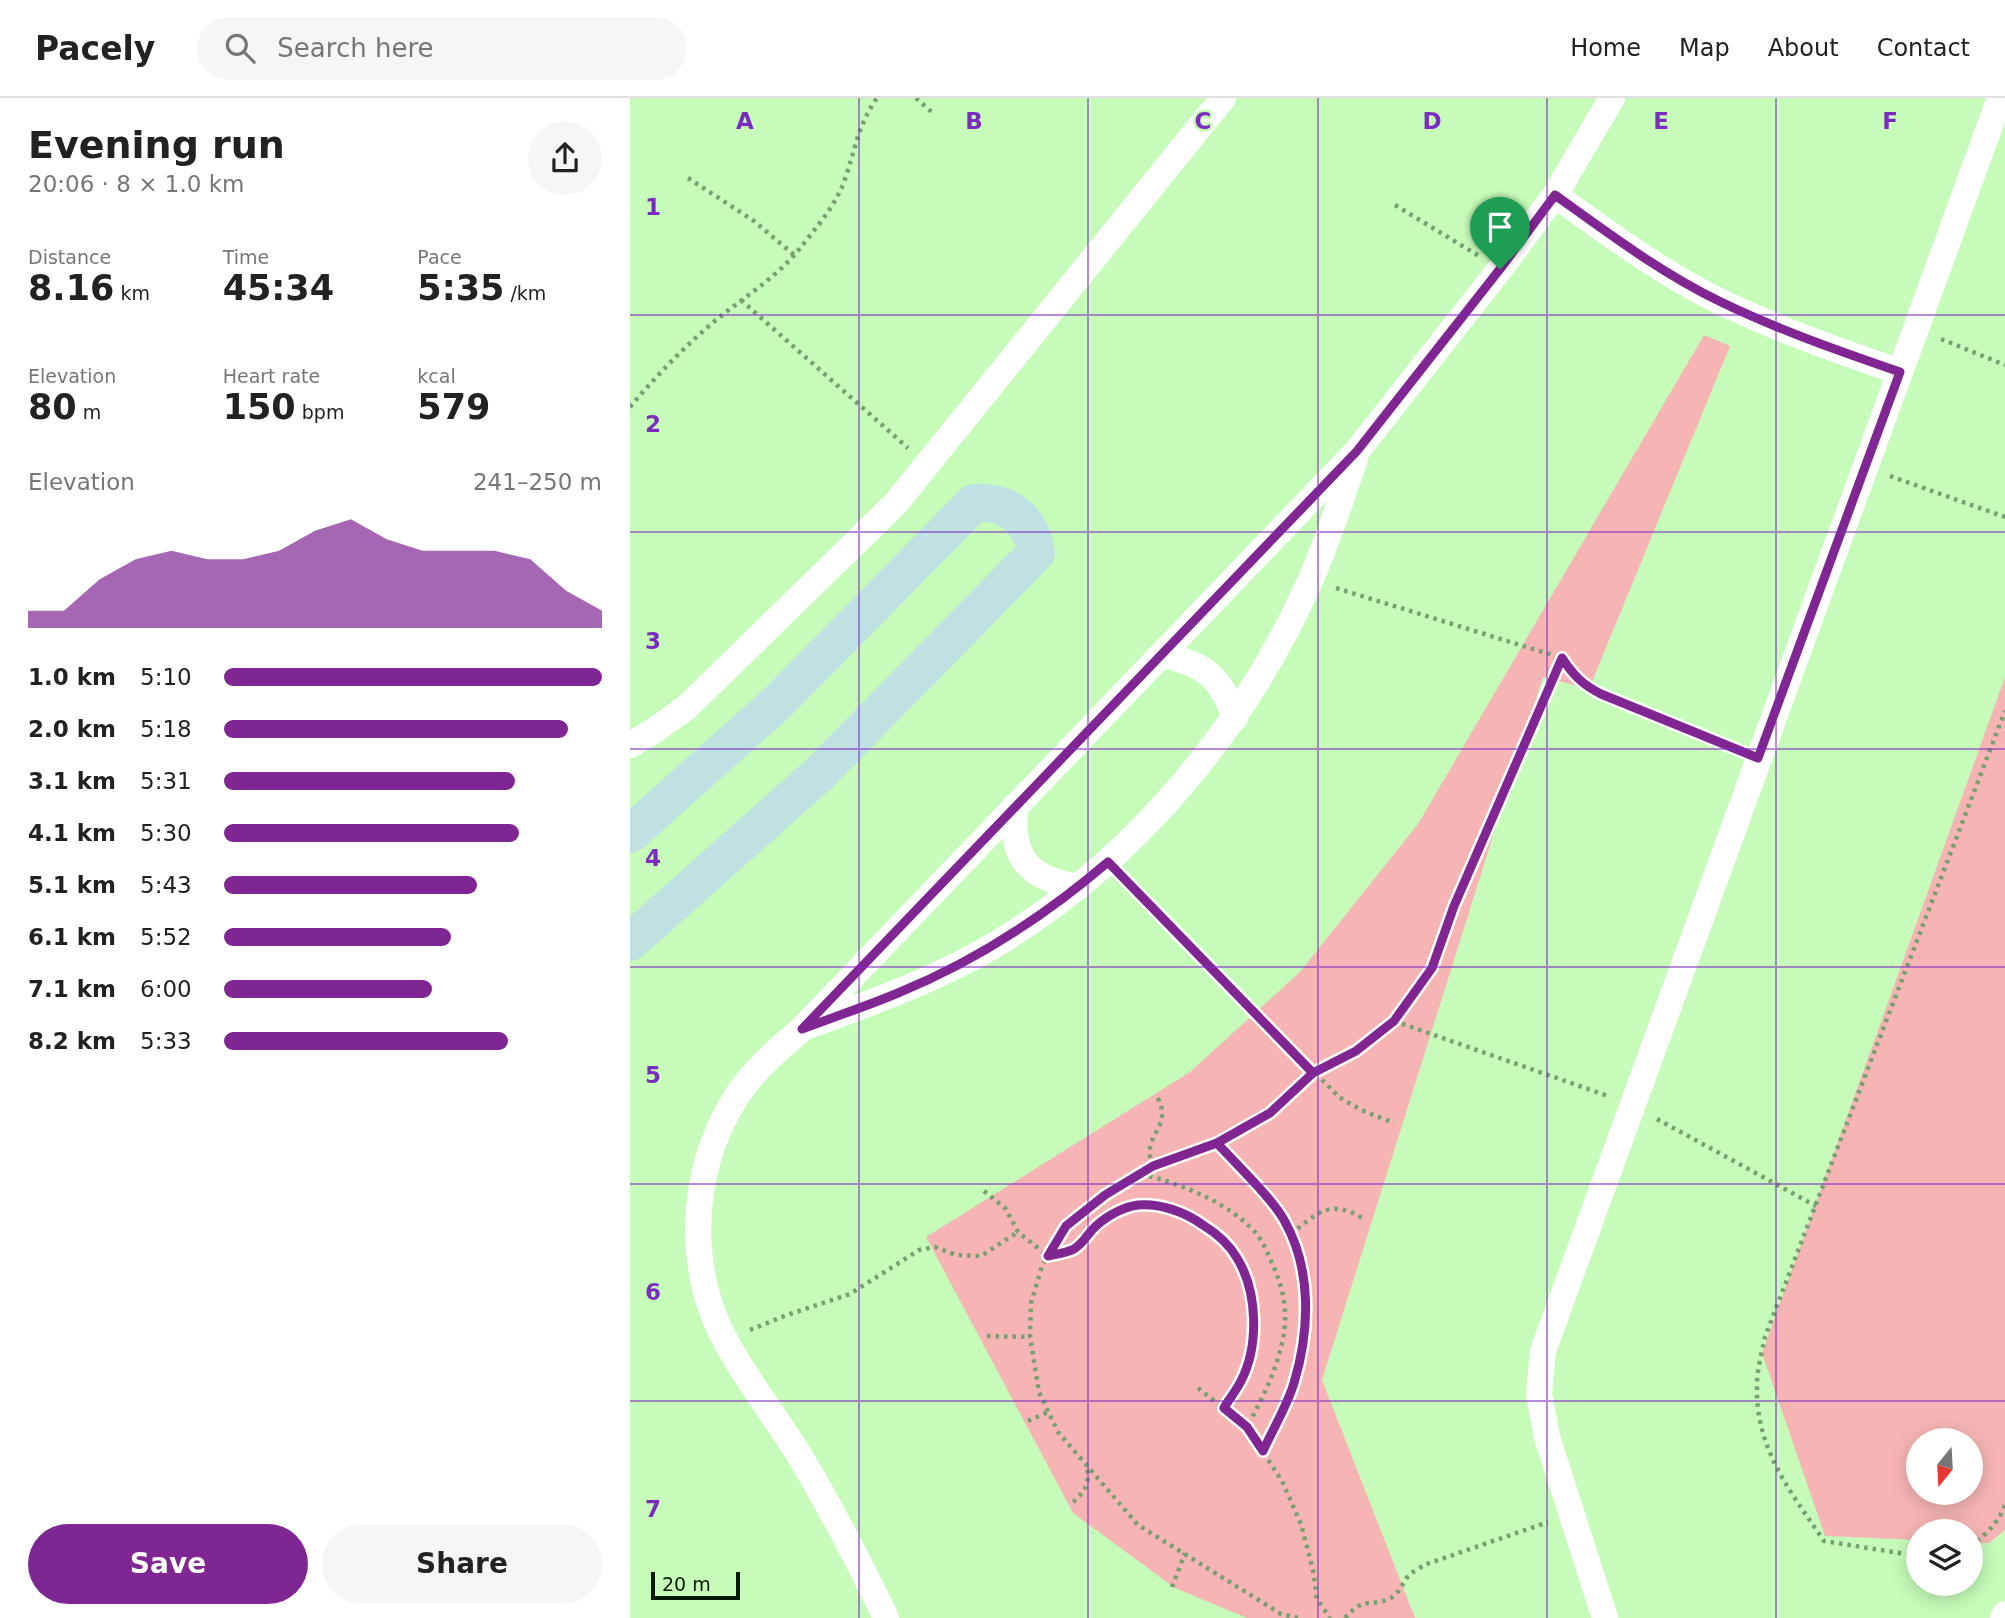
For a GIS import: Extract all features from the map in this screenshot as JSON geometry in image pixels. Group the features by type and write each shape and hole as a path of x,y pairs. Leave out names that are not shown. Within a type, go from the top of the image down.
{"main road":[{"path":"630,834 777,703 974,503 999,505 1021,518 1029,528 1036,552 820,773 630,942"}],"street":[{"path":"630,745 687,707 896,503 1223,98"},
{"path":"886,1618 869,1581 801,1458 725,1341 707,1294 698,1245 699,1195 711,1146 733,1101 764,1062 802,1029 1357,451 1555,195 1612,98"},
{"path":"1605,1618 1547,1437 1539,1394 1543,1351 2000,98"},
{"path":"1555,195 1634,252 1718,301 1807,341 1900,372"},
{"path":"802,1029 900,993 993,946 1079,887 1108,862 1188,779 1235,718 1285,633 1326,544 1357,451"},
{"path":"1161,654 1187,660 1210,673 1226,693 1235,718"},
{"path":"1016,805 1013,828 1019,852 1034,871 1055,883 1079,887"}],"path":[{"path":"630,407 662,369 741,300 773,276 827,214 846,178 854,144 867,112 877,98"},
{"path":"916,98 935,116"},
{"path":"688,178 754,221 794,255"},
{"path":"1395,205 1500,269"},
{"path":"741,300 928,466"},
{"path":"1916,328 2005,365"},
{"path":"1865,467 2005,517"},
{"path":"1310,580 1562,658 1585,686 1758,758"},
{"path":"1298,1618 1280,1616 1138,1525 1058,1433 1040,1392 1030,1337 1031,1303 1042,1266 1066,1226 1105,1195 1153,1166 1217,1143 1270,1113 1313,1073 1356,1051 1394,1021 1432,968 1454,906 1562,658"},
{"path":"1906,1554 1824,1541 1779,1476 1761,1431 1756,1384 1765,1337 2005,711"},
{"path":"1108,862 1339,1097 1361,1110 1394,1123"},
{"path":"1153,1166 1150,1143 1162,1121 1163,1113 1157,1097"},
{"path":"1217,1143 1283,1218 1297,1247 1304,1280 1306,1330 1294,1384 1263,1451"},
{"path":"1140,1174 1176,1183 1240,1218 1257,1234 1282,1286 1286,1312 1283,1339 1270,1383 1247,1427"},
{"path":"984,1191 1004,1209 1018,1232 1048,1256"},
{"path":"1048,1256 1075,1248 1118,1210 1135,1205 1152,1204 1168,1208 1193,1218 1216,1233 1237,1256 1249,1282 1253,1310 1252,1348 1242,1380 1224,1408"},
{"path":"1291,1234 1318,1213 1329,1209 1352,1212 1362,1218"},
{"path":"725,1341 787,1315 849,1294 919,1250 935,1247 956,1255 981,1256 1018,1232"},
{"path":"987,1335 1030,1337"},
{"path":"1198,1388 1247,1427 1282,1480 1301,1524 1313,1570 1317,1599 1330,1618"},
{"path":"1028,1421 1048,1412"},
{"path":"1073,1502 1081,1496 1086,1487 1087,1467"},
{"path":"1983,1537 2001,1516 2005,1505"},
{"path":"1345,1618 1363,1604 1386,1600 1396,1595 1409,1575 1424,1565 1572,1513"},
{"path":"1172,1587 1185,1553"}],"shaded area":[{"path":"1704,335 1730,346 1589,689 1543,677 1322,1380 1415,1618 1247,1618 1175,1588 1073,1513 926,1237 1190,1072 1300,972 1418,824"},
{"path":"2005,677 2005,1530 1989,1543 1983,1543 1983,1519 1906,1519 1906,1539 1825,1536 1762,1353"}],"route":[{"path":"1500,269 1357,451 802,1029 900,993 993,946 1079,887 1108,862 1313,1073 1270,1113 1217,1143 1153,1166 1105,1195 1066,1226 1048,1256 1075,1248 1094,1228 1118,1210 1135,1205 1152,1204 1168,1208 1193,1218 1216,1233 1237,1256 1249,1282 1253,1310 1252,1348 1242,1380 1224,1408 1247,1427 1263,1451 1294,1384 1306,1330 1304,1280 1297,1247 1283,1218 1217,1143 1270,1113 1313,1073 1356,1051 1394,1021 1432,968 1454,906 1562,658 1585,686 1758,758 1900,372 1807,341 1718,301 1634,252 1555,195 1500,269"}]}
